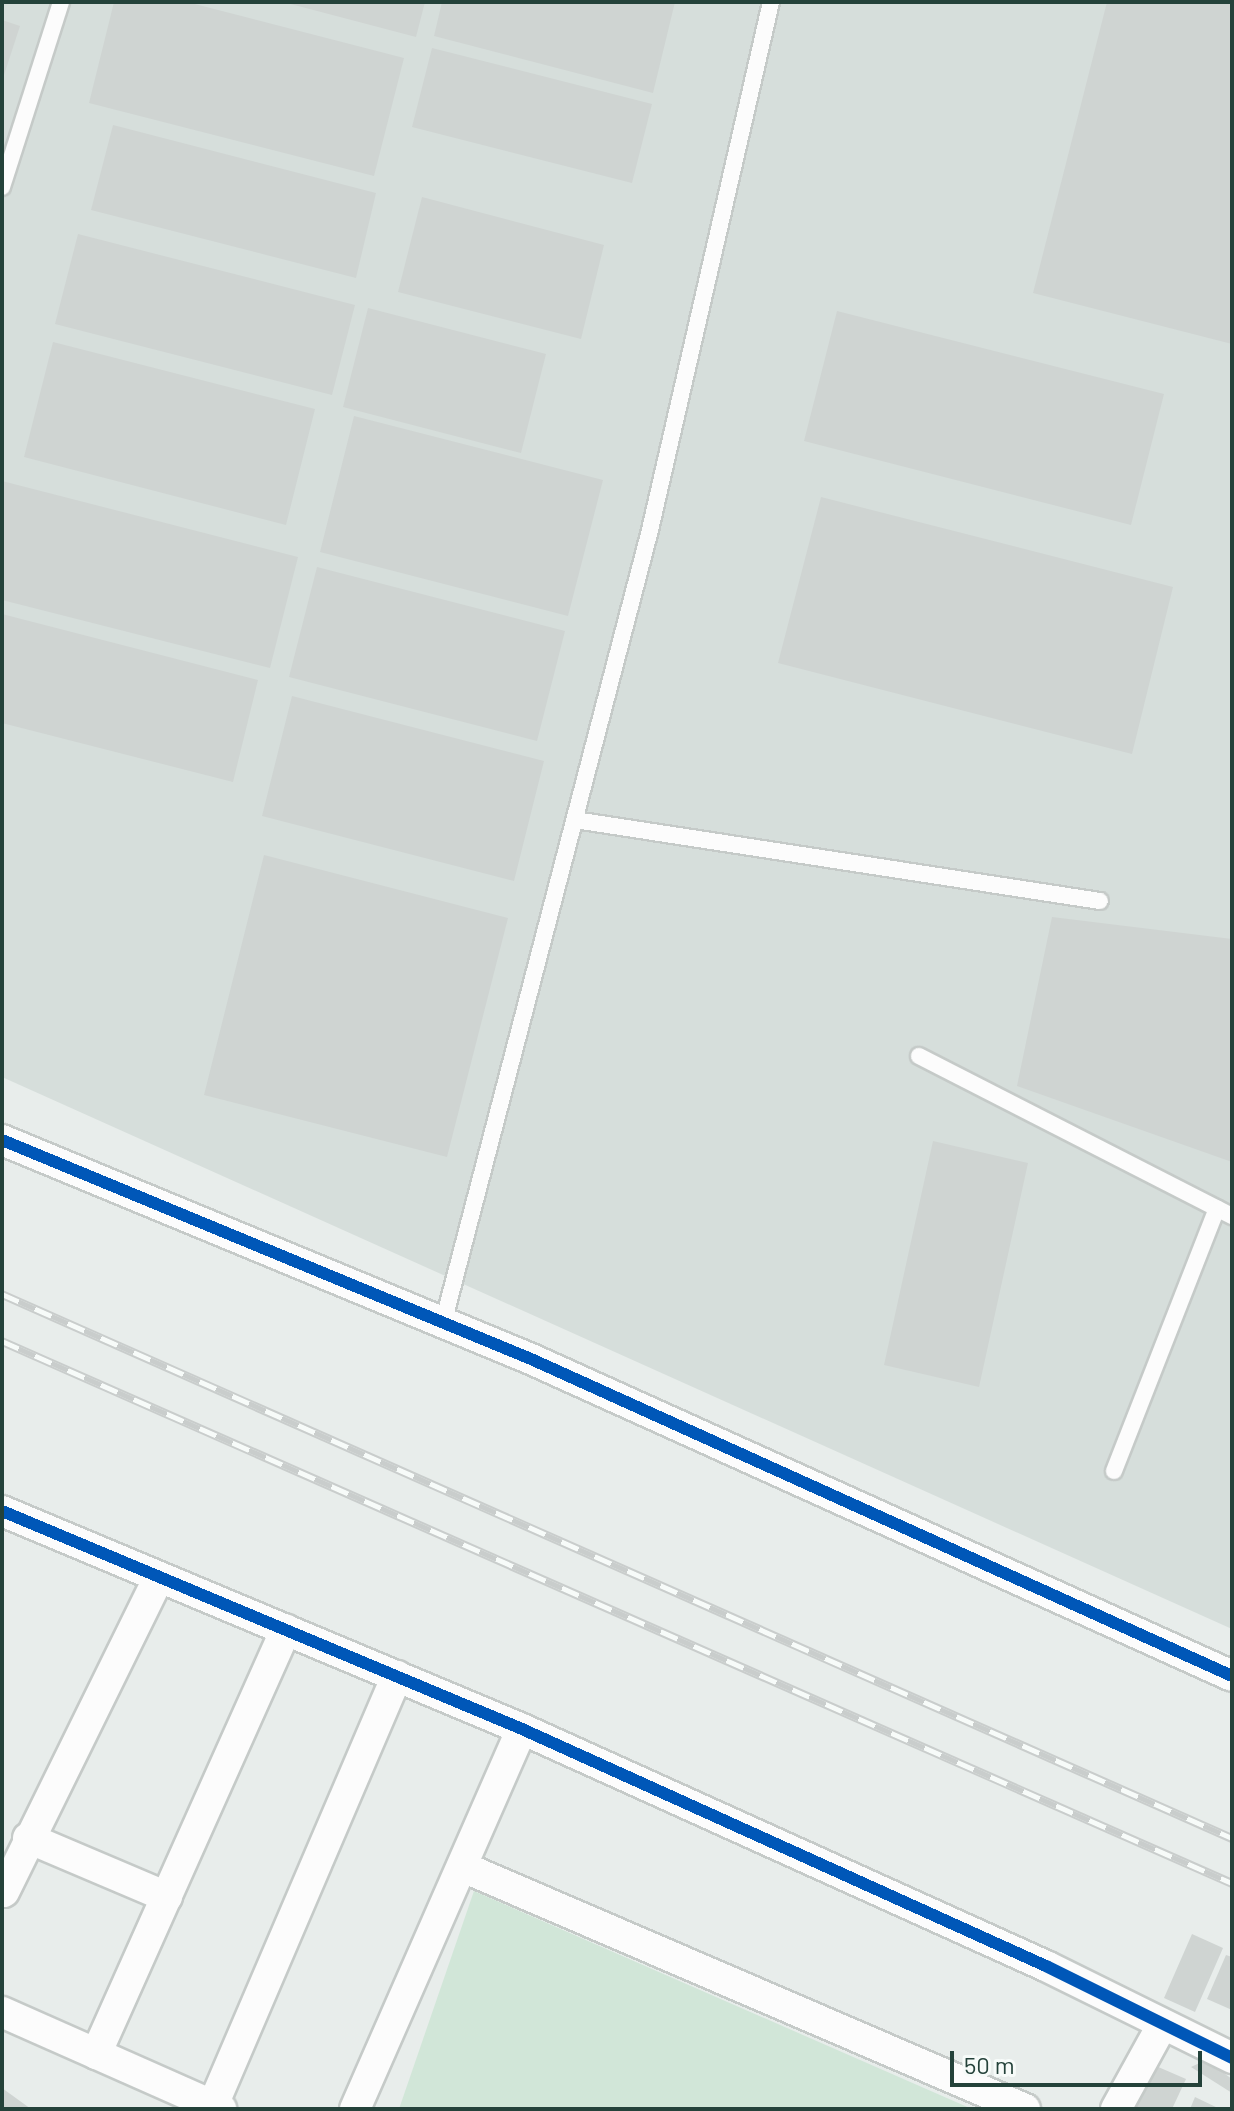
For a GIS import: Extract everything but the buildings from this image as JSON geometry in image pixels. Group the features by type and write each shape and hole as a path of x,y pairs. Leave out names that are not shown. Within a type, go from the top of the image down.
{"street":[{"path":"2,1140 443,1323 1232,1676"},
{"path":"2,1511 522,1729 1046,1966 1161,2027 1232,2058"},
{"path":"4,1892 159,1577"},
{"path":"96,2054 286,1630"},
{"path":"2,2012 217,2107 397,1676"},
{"path":"355,2109 522,1729"},
{"path":"28,1838 167,1897"},
{"path":"463,1867 1025,2109"},
{"path":"1116,2109 1161,2027"}],"lane":[{"path":"2,187 61,2"},
{"path":"443,1323 650,530 771,2"},
{"path":"575,820 1100,901"},
{"path":"919,1056 1224,1212 1114,1471"}],"shaded area":[{"path":"2,2 1232,2 1232,1629 2,1077"}],"green space":[{"path":"474,1891 972,2109 399,2109"}],"railway":[{"path":"2,1294 1232,1838"},
{"path":"2,1341 1232,1883"}],"cycle path":[{"path":"2,1140 531,1359 1232,1676"},
{"path":"2,1511 522,1729 1046,1966 1232,2058"}]}
